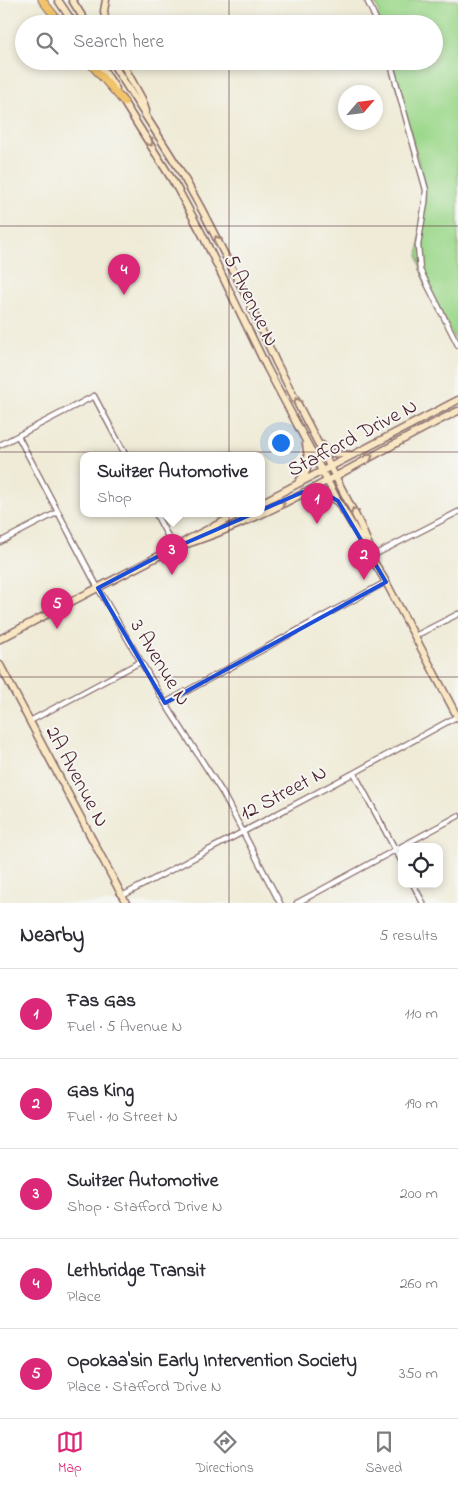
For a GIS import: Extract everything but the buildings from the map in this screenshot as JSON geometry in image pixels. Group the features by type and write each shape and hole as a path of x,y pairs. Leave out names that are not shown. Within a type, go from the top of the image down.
{"main road":[{"path":"42,0 54,15"},
{"path":"58,0 68,15"},
{"path":"72,0 81,15"},
{"path":"105,15 106,0"},
{"path":"96,70 124,102"},
{"name":"5 Avenue N","path":"104,70 176,186 202,234 267,368 338,501 372,556 458,717"},
{"name":"5 Avenue N","path":"117,70 178,167 226,256 276,362 362,528 372,556"},
{"path":"126,70 142,99 151,124"},
{"name":"Stafford Drive N","path":"265,500 458,400"},
{"name":"Stafford Drive N","path":"265,512 458,411"},
{"path":"294,486 308,470 306,440"},
{"path":"317,440 331,453 353,455"},
{"path":"303,492 323,492 338,501"},
{"name":"Stafford Drive N","path":"0,639 232,517"},
{"name":"Stafford Drive N","path":"174,548 254,517"},
{"name":"2A Avenue N","path":"0,665 126,903"}],"street":[{"path":"367,0 374,15"},
{"path":"393,70 426,190 418,245 420,270 458,345"},
{"path":"0,445 94,396 124,452"},
{"name":"3 Avenue N","path":"18,436 98,588 140,662 222,792 280,903"},
{"path":"0,542 58,512"},
{"path":"372,556 458,512"},
{"path":"158,517 174,548"},
{"path":"165,703 386,582"},
{"path":"415,636 458,614"},
{"path":"30,721 140,662"},
{"name":"12 Street N","path":"122,896 458,717"},
{"path":"354,773 398,855"},
{"path":"297,903 458,816"},
{"path":"415,888 423,903"}],"highlighted area":[{"path":"303,492 323,492 338,501 386,582 165,703 98,588 174,548"}],"green space":[{"path":"373,0 458,0 458,345 425,283 418,257 426,189 393,70 443,70 443,15 378,15 380,12"}],"place":[{"name":"Lethbridge Transit","path":"124,295"},
{"name":"Fas Gas","path":"317,524"},
{"name":"Switzer Automotive","path":"172,575"},
{"name":"Gas King","path":"364,580"},
{"name":"Opokaa'sin Early Intervention Society","path":"57,629"}]}
